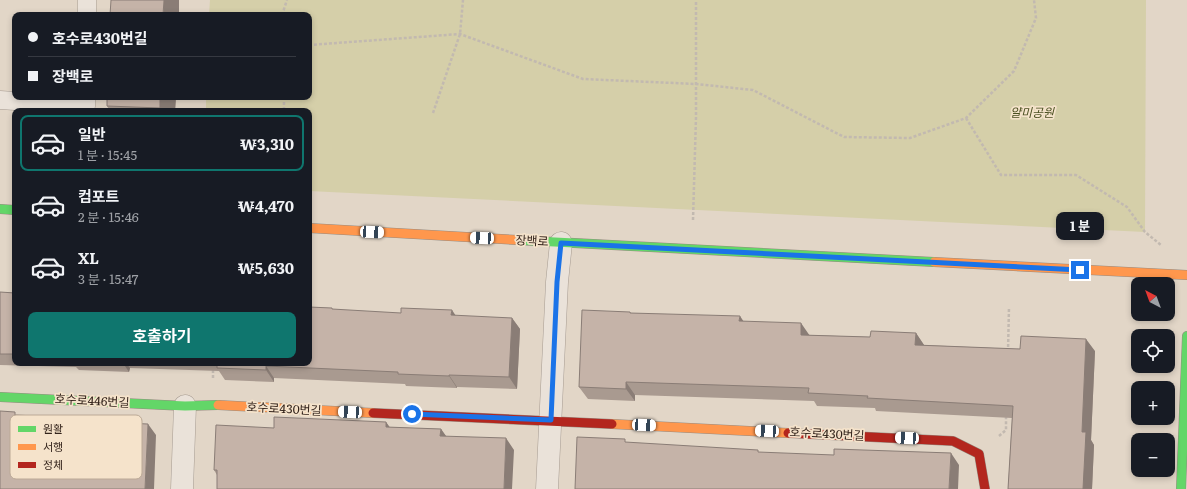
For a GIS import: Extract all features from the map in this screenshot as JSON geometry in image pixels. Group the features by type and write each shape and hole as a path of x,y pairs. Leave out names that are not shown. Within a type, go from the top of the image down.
{"street":[{"path":"0,209 12,210"},
{"name":"장백로","path":"312,228 561,243 1151,274 1187,274"},
{"path":"547,489 557,282 561,243"},
{"path":"1181,489 1187,336"},
{"name":"호수로446번길","path":"0,397 185,406"},
{"path":"182,489 185,406"},
{"name":"호수로430번길","path":"185,406 219,406 551,420 953,441 979,454"},
{"path":"979,454 985,489"}],"lane":[{"path":"87,0 87,12"},
{"path":"0,100 86,106 86,100"}],"path":[{"path":"283,12 287,0"},
{"path":"433,113 460,34 463,0"},
{"path":"693,220 696,0"},
{"path":"312,45 460,34 583,78 696,84 753,90 844,137 910,138 966,118 1014,71 1036,18 1034,0"},
{"path":"966,118 1001,174 1076,175 1128,207 1145,232 1162,246"},
{"path":"1008,353 1009,307"},
{"path":"212,382 213,366"},
{"path":"979,454 1006,430 1006,414"}],"green space":[{"name":"얄미공원","path":"210,0 1146,0 1145,232 312,191 312,108 206,108 206,100 312,100 312,12 209,12"}],"building":[{"path":"111,0 164,0 163,12 110,12"},
{"path":"107,100 160,100 160,108 107,106"},
{"path":"0,292 12,293 12,354 0,354"},
{"path":"312,307 401,313 401,308 452,310 451,315 512,318 509,377 398,374 398,372 266,366 312,366"},
{"path":"582,310 740,316 739,321 801,323 801,335 870,337 871,331 916,333 915,345 1020,349 1021,336 1086,339 1082,432 1086,432 1083,489 1008,489 1013,406 867,398 868,396 808,393 809,388 626,382 626,389 579,387"},
{"path":"217,366 266,366 266,370 217,368"},
{"path":"0,411 15,412 15,415 10,415 10,479 142,479 142,424 148,424 145,489 0,489"},
{"path":"274,417 386,422 386,427 441,429 440,436 506,438 504,489 217,489 217,470 214,470 216,425 274,428"},
{"path":"577,437 625,439 625,442 758,450 758,452 834,455 834,449 951,453 949,489 575,489"}],"traffic: fast":[{"path":"0,209 12,210"},
{"path":"517,240 934,262"},
{"path":"1181,489 1187,336"},
{"path":"0,397 185,406 218,405"}],"traffic: slow":[{"path":"312,228 517,240"},
{"path":"934,262 1187,275"},
{"path":"218,405 373,413"},
{"path":"612,424 788,433"}],"traffic: jam":[{"path":"373,413 612,424"},
{"path":"788,433 953,441 979,454 985,489"}],"route":[{"path":"412,414 551,420 557,282 561,243 1080,270"}]}
